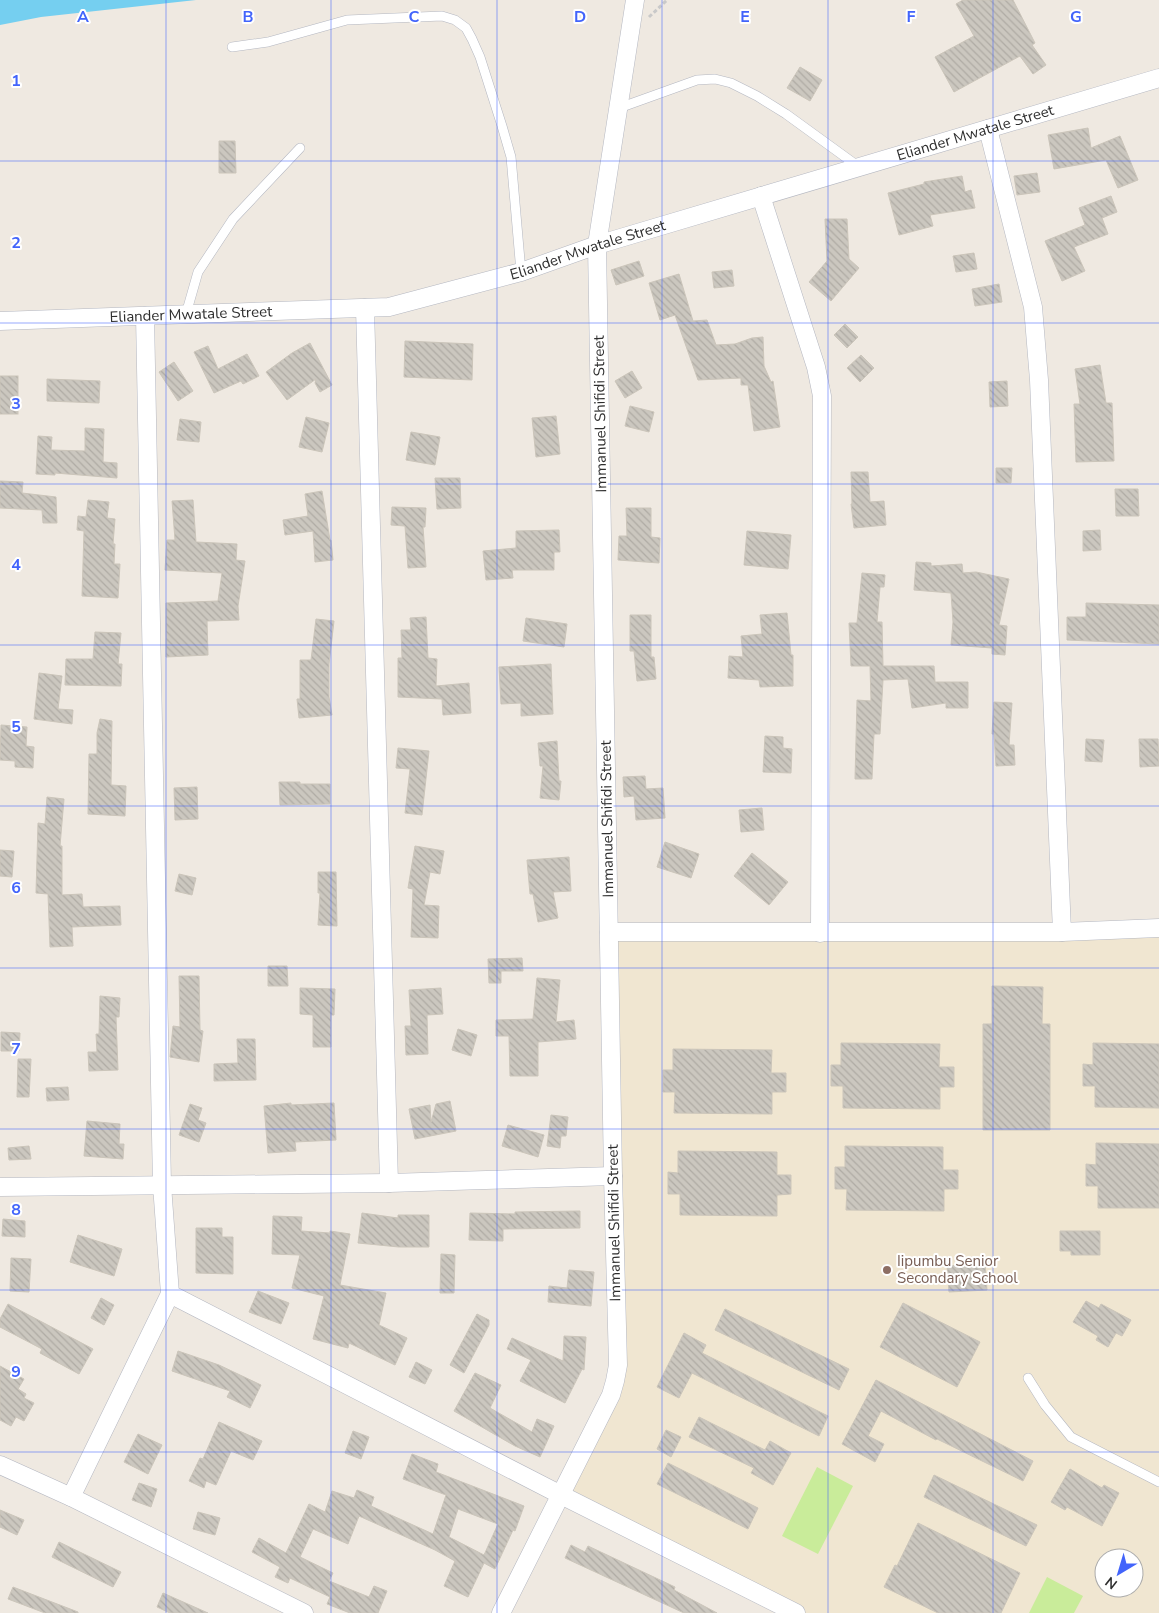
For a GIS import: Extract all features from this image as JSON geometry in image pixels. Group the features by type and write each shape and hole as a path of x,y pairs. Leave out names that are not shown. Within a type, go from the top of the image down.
{"street":[{"name":"Immanuel Shifidi Street","path":"501,1613 611,1395 618,1365 597,245 634,0"},
{"name":"Eliander Mwatale Street","path":"0,321 389,307 404,304 521,272 597,245 1159,78"},
{"path":"988,129 1033,307 1039,380 1062,932"},
{"path":"761,196 816,367 822,396 820,933"},
{"path":"365,308 389,1184"},
{"path":"71,1497 170,1294 162,1185 145,316"},
{"path":"609,932 1062,932 1159,928"},
{"path":"0,1186 389,1184 613,1176"},
{"path":"170,1294 560,1495 796,1613"},
{"path":"0,1465 71,1497 304,1613"}],"lane":[{"path":"232,47 268,42 348,20 442,16 455,20 466,28 480,56 511,158 521,272"},
{"path":"618,108 697,80 715,79 731,83 757,96 786,114 859,168"},
{"path":"186,314 198,272 233,219 300,148"},
{"path":"1028,1378 1045,1406 1071,1437 1159,1482"}],"shaded area":[{"name":"Iipumbu Senior Secondary School","path":"1159,928 1159,1613 796,1613 561,1495 611,1395 609,932"}],"green space":[{"path":"817,1467 853,1486 818,1554 782,1536"},
{"path":"1047,1577 1083,1596 1074,1613 1029,1613"}],"water":[{"path":"0,0 196,0 41,17 0,25"}],"building":[{"path":"963,0 1013,0 1035,43 1032,45 1046,65 1033,74 1020,56 954,92 935,57 974,36 956,4"},
{"path":"800,67 822,80 810,101 787,88"},
{"path":"1088,128 1091,148 1120,136 1138,180 1118,188 1106,160 1054,169 1048,135"},
{"path":"219,141 235,141 236,173 219,173"},
{"path":"1037,173 1040,192 1017,195 1014,176"},
{"path":"962,176 965,192 971,190 975,208 930,215 933,226 899,235 888,193 924,184 924,182"},
{"path":"1111,196 1117,212 1102,218 1108,234 1074,247 1085,271 1062,281 1045,241 1085,225 1079,208"},
{"path":"825,219 847,219 849,259 859,268 831,301 809,282 827,261"},
{"path":"974,253 977,269 956,272 953,256"},
{"path":"639,261 644,276 616,285 611,270"},
{"path":"732,270 734,286 714,288 712,272"},
{"path":"679,274 693,321 707,320 716,345 735,344 752,338 763,337 764,366 771,382 773,381 780,427 754,431 748,385 741,385 741,378 698,380 675,315 660,320 649,283"},
{"path":"999,284 1002,302 975,306 972,289"},
{"path":"845,324 858,337 847,348 834,335"},
{"path":"405,341 473,344 472,380 404,377"},
{"path":"310,343 332,385 320,392 315,383 316,379 287,400 266,372 292,353"},
{"path":"208,346 218,369 247,354 259,376 243,384 241,381 214,393 194,352"},
{"path":"861,355 874,368 860,382 847,368"},
{"path":"174,362 193,391 178,401 159,372"},
{"path":"1100,365 1106,403 1112,403 1114,461 1076,462 1074,404 1080,404 1075,369"},
{"path":"632,371 642,388 625,398 615,381"},
{"path":"0,376 18,376 18,414 0,414"},
{"path":"47,379 100,381 99,403 47,401"},
{"path":"1007,381 1008,406 990,407 989,382"},
{"path":"630,406 654,412 649,432 625,426"},
{"path":"556,416 560,454 536,457 532,418"},
{"path":"306,417 329,423 322,452 299,447"},
{"path":"180,419 201,422 199,442 177,440"},
{"path":"85,428 104,429 103,462 117,463 117,478 55,473 55,475 36,474 38,436 52,437 51,450 85,451"},
{"path":"411,432 440,437 435,465 406,460"},
{"path":"996,468 1012,468 1011,483 996,483"},
{"path":"851,472 868,472 870,502 884,501 886,525 854,528 851,504"},
{"path":"435,478 460,478 461,508 437,509"},
{"path":"0,481 23,482 22,493 56,497 57,523 43,523 42,510 0,508"},
{"path":"1115,489 1138,489 1139,516 1116,516"},
{"path":"322,491 333,560 315,562 313,531 285,535 283,520 308,516 305,494"},
{"path":"88,500 109,502 107,518 115,519 114,564 120,564 118,598 82,596 84,531 77,530 78,516 86,517"},
{"path":"193,500 196,542 237,544 236,560 245,561 238,606 239,620 207,621 208,655 166,657 166,603 218,601 222,573 165,570 167,540 175,540 172,501"},
{"path":"392,507 426,508 425,527 423,527 426,567 408,568 405,526 391,525"},
{"path":"626,508 651,508 651,537 660,538 659,563 618,560 619,536 627,536"},
{"path":"559,530 560,552 554,552 554,570 512,570 513,578 486,580 483,551 516,548 516,531"},
{"path":"1100,530 1101,550 1083,551 1083,531"},
{"path":"747,531 791,535 788,569 744,565"},
{"path":"916,562 931,563 931,566 962,564 963,573 976,572 1009,579 999,625 1007,626 1005,655 992,654 992,648 951,645 953,622 951,593 914,590"},
{"path":"862,573 885,575 884,587 880,587 877,622 882,622 883,666 934,666 935,682 968,682 968,708 946,708 946,703 912,708 908,679 883,680 880,734 874,734 872,779 855,779 857,700 871,701 870,666 851,666 849,623 857,623"},
{"path":"1086,603 1159,605 1159,644 1067,640 1067,617 1086,617"},
{"path":"787,613 791,655 793,655 793,686 760,687 759,680 728,678 729,656 743,657 741,636 762,634 760,615"},
{"path":"630,615 651,615 651,657 654,657 656,679 637,681 634,651 630,651"},
{"path":"426,617 428,658 437,659 436,686 469,683 471,713 443,715 442,699 398,697 398,658 402,658 401,630 411,630 410,618"},
{"path":"526,618 567,624 564,647 523,641"},
{"path":"316,619 334,621 329,664 329,697 332,715 299,718 297,699 300,699 300,660 311,660"},
{"path":"95,632 121,633 118,664 122,664 121,686 65,685 66,659 93,659"},
{"path":"551,664 553,714 521,716 521,703 501,704 499,667"},
{"path":"39,673 62,676 58,709 73,710 72,724 34,719"},
{"path":"994,702 1012,703 1009,745 1014,745 1015,765 996,766 994,734 992,734"},
{"path":"100,719 112,721 111,785 126,786 125,816 88,814 89,754 97,754 97,733"},
{"path":"1,725 27,727 26,746 34,747 33,768 15,767 15,761 0,760"},
{"path":"765,736 783,737 783,748 792,749 791,773 763,772"},
{"path":"1086,739 1104,740 1102,762 1085,761"},
{"path":"1139,739 1158,739 1159,766 1140,767"},
{"path":"557,741 559,781 561,781 559,800 540,798 543,766 540,766 538,743"},
{"path":"398,748 429,751 422,815 405,813 410,769 396,768"},
{"path":"645,776 646,789 663,788 665,818 636,820 634,796 624,797 623,777"},
{"path":"279,782 330,784 330,804 280,805"},
{"path":"197,787 198,819 175,820 174,788"},
{"path":"47,797 64,799 60,846 62,846 62,895 82,894 83,907 120,906 121,925 72,927 73,946 50,947 48,894 36,893 38,823 45,824"},
{"path":"762,808 764,830 741,832 739,810"},
{"path":"665,842 699,854 691,878 657,867"},
{"path":"415,846 444,851 440,874 430,872 424,905 439,906 438,938 411,937 413,889 408,888"},
{"path":"0,850 14,851 12,877 0,876"},
{"path":"752,853 788,882 769,905 734,876"},
{"path":"569,857 571,891 553,892 558,918 538,922 533,894 530,894 527,860"},
{"path":"318,872 336,872 337,926 318,925 320,893 318,893"},
{"path":"179,874 196,878 192,895 175,891"},
{"path":"522,958 523,971 501,971 501,983 489,983 488,959"},
{"path":"268,966 287,966 288,986 268,986"},
{"path":"179,976 199,976 200,1030 203,1031 199,1062 170,1057 173,1026 180,1027"},
{"path":"537,978 560,980 556,1022 574,1020 576,1039 538,1042 538,1076 510,1076 509,1036 496,1036 496,1020 533,1019"},
{"path":"992,986 1043,987 1042,1024 1050,1024 1050,1130 983,1130 983,1024 992,1024"},
{"path":"300,988 335,989 334,1015 331,1015 331,1047 313,1047 313,1015 300,1014"},
{"path":"441,988 443,1014 427,1015 428,1054 406,1055 405,1026 411,1026 409,990"},
{"path":"100,996 120,998 119,1017 116,1017 118,1070 89,1071 88,1052 97,1052 96,1034 99,1034"},
{"path":"458,1029 477,1035 471,1056 452,1050"},
{"path":"1,1032 20,1033 19,1051 1,1051"},
{"path":"237,1039 255,1039 256,1080 214,1081 214,1064 238,1063"},
{"path":"841,1043 940,1044 939,1067 954,1067 954,1087 940,1087 940,1109 843,1108 843,1086 831,1086 831,1065 841,1065"},
{"path":"1093,1043 1159,1044 1159,1108 1095,1107 1095,1086 1083,1086 1083,1064 1093,1065"},
{"path":"673,1049 772,1050 771,1073 786,1073 786,1092 772,1092 772,1114 674,1113 675,1092 663,1092 663,1070 673,1070"},
{"path":"18,1059 31,1059 29,1097 17,1097"},
{"path":"68,1087 69,1100 47,1101 46,1088"},
{"path":"450,1101 456,1131 415,1139 409,1109 430,1105 431,1122 436,1104"},
{"path":"291,1103 291,1105 334,1103 336,1140 295,1142 296,1151 268,1153 264,1106"},
{"path":"190,1104 202,1108 198,1120 206,1123 199,1142 179,1135"},
{"path":"551,1115 568,1117 566,1136 561,1136 560,1148 547,1146"},
{"path":"87,1121 120,1124 119,1144 124,1144 123,1159 84,1156"},
{"path":"508,1125 544,1135 538,1157 502,1146"},
{"path":"1096,1143 1159,1144 1159,1208 1098,1208 1098,1186 1086,1186 1086,1164 1096,1165"},
{"path":"29,1146 31,1159 9,1160 8,1148"},
{"path":"845,1146 943,1147 943,1170 958,1170 958,1189 944,1189 944,1211 846,1210 847,1189 835,1189 835,1167 845,1167"},
{"path":"678,1151 777,1152 777,1175 791,1175 791,1194 777,1195 777,1216 680,1215 680,1194 668,1194 668,1172 678,1173"},
{"path":"580,1211 580,1228 503,1229 503,1241 469,1240 470,1213 515,1214 515,1212"},
{"path":"362,1213 398,1218 398,1215 429,1215 429,1247 399,1247 358,1243"},
{"path":"273,1216 302,1217 301,1231 330,1233 330,1231 350,1234 340,1285 386,1293 379,1325 407,1338 395,1365 349,1343 348,1348 313,1339 324,1296 292,1288 300,1255 272,1254"},
{"path":"3,1219 25,1221 25,1237 2,1236"},
{"path":"196,1228 222,1228 222,1237 233,1237 233,1274 196,1273"},
{"path":"1060,1231 1100,1231 1100,1255 1071,1255 1071,1251 1060,1251"},
{"path":"78,1235 122,1249 114,1276 70,1262"},
{"path":"441,1254 455,1255 454,1293 440,1293"},
{"path":"11,1258 31,1259 29,1292 10,1291"},
{"path":"985,1263 987,1290 949,1292 947,1266"},
{"path":"569,1270 594,1272 591,1306 548,1302 549,1286 567,1288"},
{"path":"258,1291 289,1303 281,1324 249,1312"},
{"path":"101,1298 114,1305 104,1325 91,1318"},
{"path":"1086,1301 1099,1308 1101,1304 1131,1320 1122,1336 1116,1333 1108,1347 1096,1340 1098,1336 1073,1322"},
{"path":"903,1303 980,1342 957,1387 880,1347"},
{"path":"8,1304 93,1349 79,1374 40,1353 42,1349 0,1327 0,1319"},
{"path":"725,1309 849,1369 839,1390 715,1330"},
{"path":"477,1314 489,1320 489,1325 464,1373 450,1365"},
{"path":"684,1333 706,1345 702,1353 828,1416 819,1436 692,1373 679,1398 657,1387"},
{"path":"564,1336 586,1337 584,1370 582,1369 565,1403 520,1381 531,1360 507,1349 512,1338 563,1361"},
{"path":"178,1351 219,1365 261,1385 250,1408 227,1397 230,1391 172,1371"},
{"path":"416,1362 432,1370 425,1384 409,1377"},
{"path":"0,1366 24,1379 18,1389 26,1394 24,1398 34,1403 24,1421 16,1417 11,1426 0,1420"},
{"path":"475,1373 501,1385 490,1408 532,1432 537,1419 554,1426 540,1457 515,1446 454,1411"},
{"path":"876,1380 1033,1461 1023,1481 936,1440 881,1411 868,1436 884,1444 875,1462 842,1444"},
{"path":"699,1417 765,1450 770,1441 791,1453 773,1485 751,1473 754,1468 689,1437"},
{"path":"219,1422 262,1441 253,1460 231,1451 216,1485 206,1481 204,1488 189,1481 200,1458 203,1459"},
{"path":"666,1430 681,1437 671,1457 657,1449"},
{"path":"353,1431 369,1437 361,1459 345,1453"},
{"path":"138,1434 162,1445 148,1474 124,1462"},
{"path":"412,1454 438,1464 436,1472 524,1506 515,1531 513,1530 495,1569 484,1563 468,1597 444,1586 455,1561 359,1516 348,1544 313,1529 300,1557 333,1573 329,1581 369,1597 374,1586 387,1591 378,1613 350,1613 327,1604 330,1597 290,1578 288,1583 275,1577 280,1567 252,1552 259,1538 286,1553 309,1504 325,1512 332,1491 354,1498 357,1490 374,1497 371,1506 433,1534 446,1495 403,1479","holes":["458,1509 498,1524 484,1555 449,1537"]},
{"path":"668,1463 758,1508 748,1529 657,1484"},
{"path":"1070,1469 1102,1488 1104,1485 1119,1493 1102,1526 1067,1507 1065,1510 1051,1502"},
{"path":"934,1475 1037,1525 1026,1546 924,1497"},
{"path":"139,1483 157,1489 151,1507 132,1500"},
{"path":"0,1510 24,1520 17,1535 0,1527"},
{"path":"198,1512 220,1518 215,1535 193,1529"},
{"path":"918,1523 1020,1573 1001,1613 938,1613 884,1587 895,1565 897,1566"},
{"path":"59,1542 121,1572 113,1587 52,1557"},
{"path":"571,1545 585,1552 588,1546 675,1587 674,1590 717,1613 684,1613 565,1558"},
{"path":"13,1587 78,1613 45,1613 8,1599"},
{"path":"163,1593 208,1613 170,1613 157,1607"}],"place":[{"name":"Iipumbu Senior Secondary School","path":"887,1270"}]}
